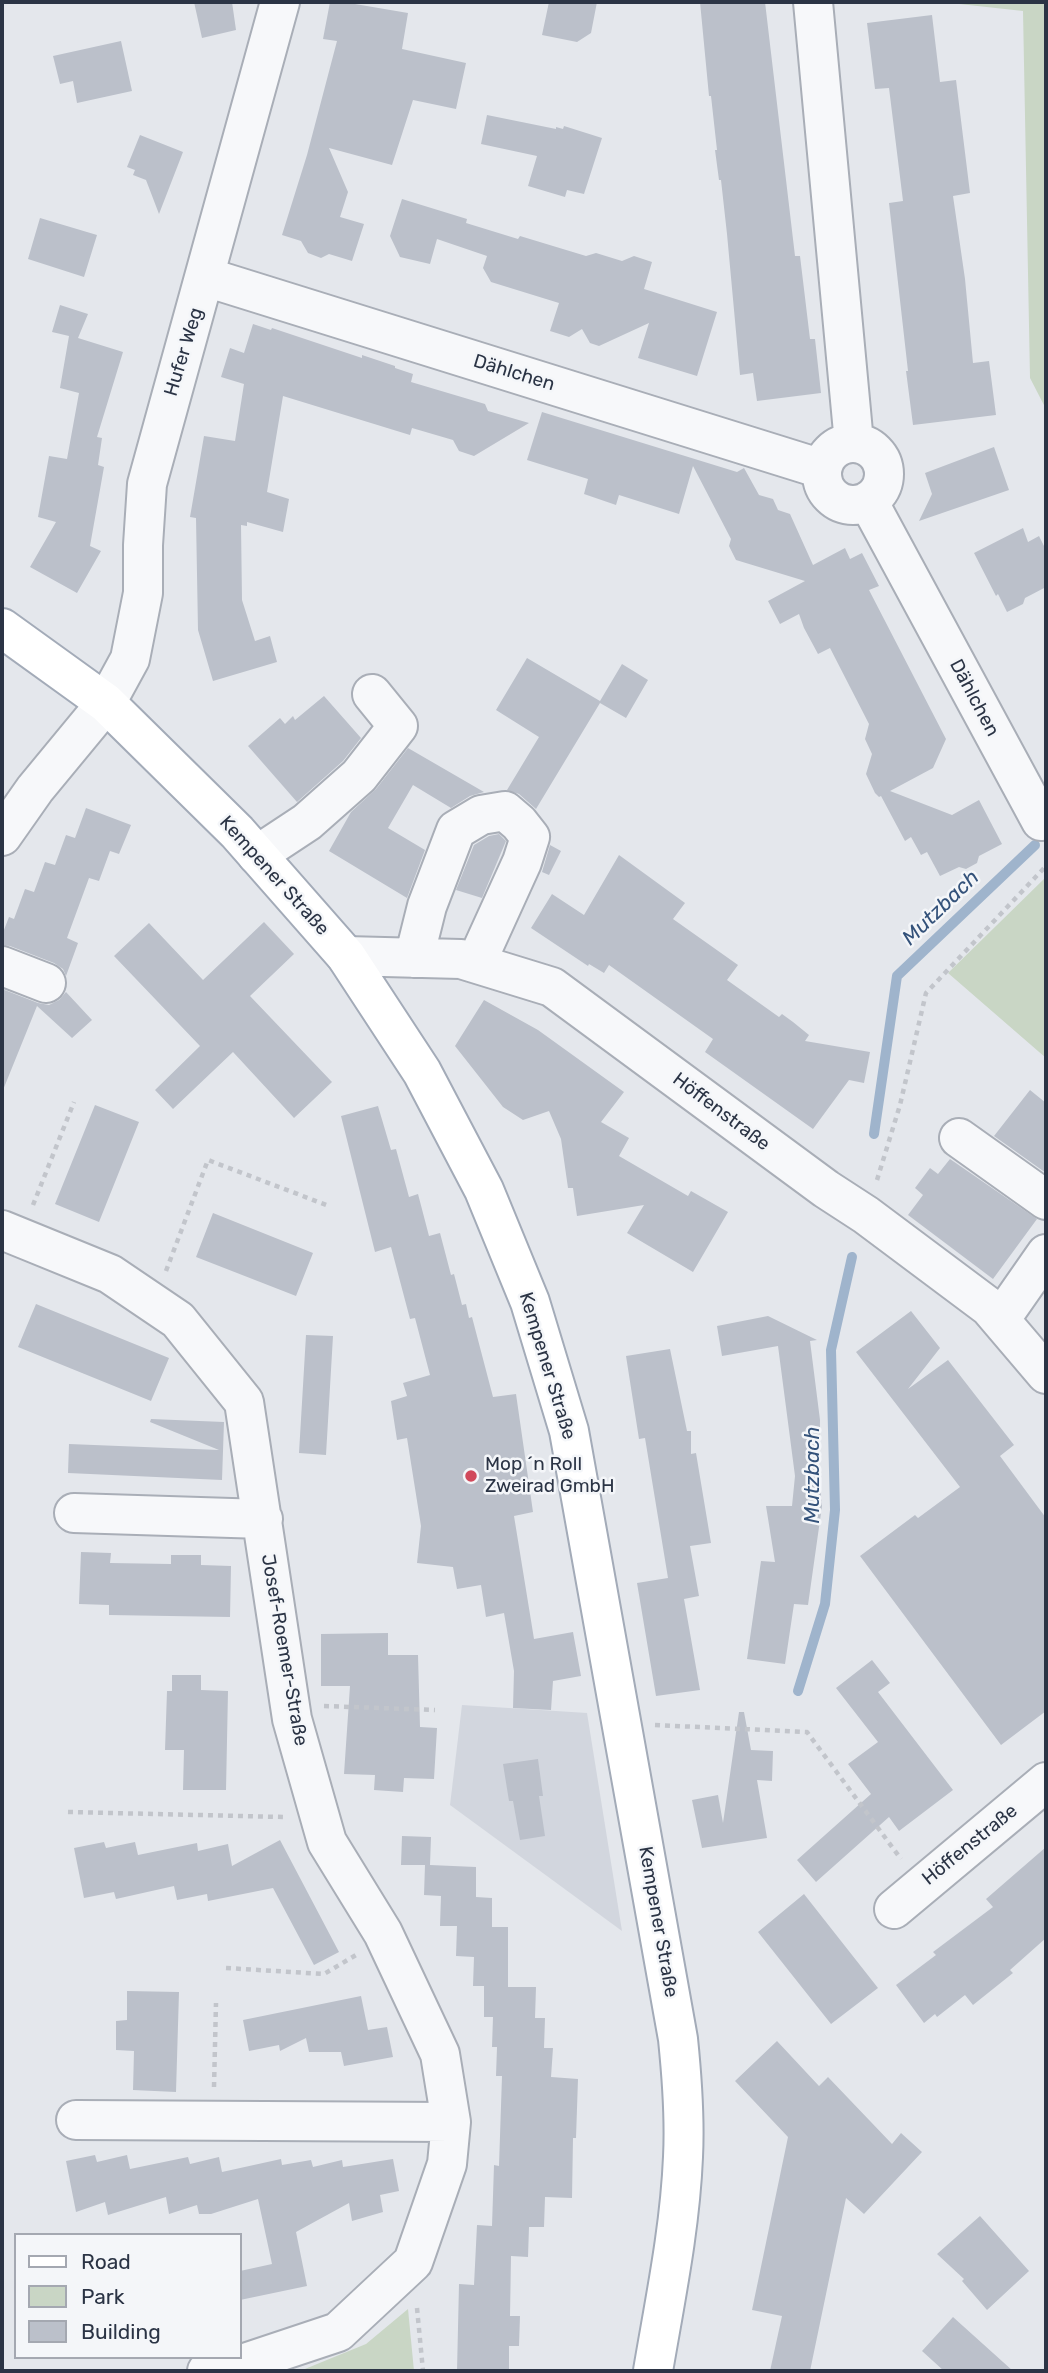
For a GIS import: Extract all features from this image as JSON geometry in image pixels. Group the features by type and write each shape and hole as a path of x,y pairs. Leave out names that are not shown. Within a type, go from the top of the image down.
{"main road":[{"name":"Kempener Straße","path":"2,628 106,703 257,855 346,956 428,1084 484,1190 530,1302 569,1431 678,2039 684,2099 683,2159 674,2249 653,2371"}],"street":[{"name":"Hufer Weg","path":"2,836 35,789 106,703 130,659 144,593 143,545 147,484 280,2"},
{"path":"813,2 854,443"},
{"name":"Dählchen","path":"206,276 822,469"},
{"path":"854,443 869,447 877,454 884,474 877,494 858,505 839,502 825,488 822,479 822,469 831,451 854,443"},
{"name":"Dählchen","path":"869,501 1041,821"},
{"path":"257,855 307,822 359,776 398,726 372,694"},
{"path":"414,958 427,906 456,830 481,815 505,811 530,837 522,862 476,964"},
{"name":"Höffenstraße","path":"346,956 461,958 552,987 989,1307 1046,1374"},
{"path":"2,966 46,983"},
{"path":"959,1138 1046,1200"},
{"name":"Josef-Roemer-Straße","path":"11,1234 110,1274 178,1320 244,1402 292,1719 327,1842 386,1938 440,2054 451,2122 446,2164 414,2262 338,2332 239,2365 207,2371"},
{"path":"1000,1320 1046,1254"},
{"path":"74,1513 263,1519"},
{"name":"Höffenstraße","path":"907,1897 1046,1782"},
{"path":"76,2120 451,2122"}],"path":[{"path":"866,1215 900,1105 926,993 1046,866"},
{"path":"11,1234 74,1102"},
{"path":"154,1304 208,1160 329,1206"},
{"path":"290,1704 435,1710"},
{"path":"623,1724 807,1732 907,1897"},
{"path":"68,1812 320,1817"},
{"path":"226,1968 324,1974 386,1938"},
{"path":"213,2120 216,2003"},
{"path":"414,2262 423,2371"}],"shaded area":[{"path":"462,1705 587,1713 622,1931 450,1805"}],"green space":[{"path":"941,2 1046,2 1046,409 1030,378 1023,11"},
{"path":"1046,877 1046,1058 948,973"},
{"path":"408,2309 414,2371 300,2371 366,2344"}],"building":[{"path":"194,2 232,2 236,30 202,38"},
{"path":"330,2 355,2 408,13 402,49 466,63 456,109 413,100 392,165 329,148 348,192 340,217 364,224 352,261 329,254 321,258 308,253 301,241 282,235 307,155 337,41 323,39"},
{"path":"549,2 597,2 591,33 577,42 542,35"},
{"path":"700,2 765,2 795,256 800,256 810,339 815,339 821,393 757,401 753,373 740,375 727,234 715,150"},
{"path":"932,15 940,82 956,80 970,193 953,196 973,363 989,361 996,415 913,425 889,203 903,201 889,88 875,89 867,23"},
{"path":"121,41 132,91 77,103 73,81 60,84 53,56"},
{"path":"487,115 556,129 563,129 564,126 602,138 584,194 567,190 565,197 528,186 537,156 481,144"},
{"path":"140,135 183,152 159,214 146,180 133,175 135,170 127,167"},
{"path":"402,199 467,219 466,223 518,239 520,236 586,256 596,253 622,261 634,256 652,262 644,289 717,312 697,376 638,358 649,323 599,346 590,343 582,329 569,337 550,331 559,303 491,282 483,268 487,256 437,239 430,264 400,257 390,236"},
{"path":"40,218 97,235 84,277 28,259"},
{"path":"60,305 88,314 78,338 123,352 97,437 102,438 98,465 104,467 90,546 101,551 77,593 30,567 56,522 38,517 49,456 67,459 79,393 60,388 69,336 52,332"},
{"path":"253,324 395,366 413,374 411,382 485,404 488,411 529,423 474,456 459,451 453,440 412,428 410,435 283,396 267,492 289,499 283,532 247,522 247,526 241,525 242,600 255,641 270,636 277,662 213,681 198,630 196,518 190,517 204,436 235,441 244,384 221,377 230,348 244,353"},
{"path":"542,412 737,472 744,468 759,495 773,499 778,510 790,514 813,565 845,548 850,559 862,553 879,586 869,590 946,739 933,768 890,791 952,815 979,800 1002,844 979,856 977,863 966,869 959,867 940,876 927,852 921,855 911,837 905,841 881,796 875,793 866,774 872,754 865,739 869,724 830,648 818,654 799,614 780,624 768,601 805,581 736,560 729,546 731,539 693,466 679,514 619,495 616,505 584,494 588,479 527,460"},
{"path":"994,447 1009,490 919,521 932,494 925,473"},
{"path":"1023,528 1028,542 1039,536 1046,550 1046,587 1007,612 974,553"},
{"path":"527,658 600,701 622,664 648,680 626,718 600,703 536,809 519,794 507,790 539,737 496,710"},
{"path":"324,696 361,738 343,761 297,802 248,746 280,718 285,724 293,716 295,720"},
{"path":"408,748 484,792 470,796 451,808 413,785 388,828 425,850 407,898 329,851 351,812 376,789"},
{"path":"86,808 131,825 119,854 110,851 99,881 89,878 67,938 78,943 66,976 63,969 54,963 2,945 2,935 9,917 14,919 25,889 34,892 45,862 55,865 66,835 75,838"},
{"path":"499,834 506,841 482,898 456,890 474,845 489,836"},
{"path":"550,845 561,851 549,875 542,872"},
{"path":"619,855 685,903 673,919 738,965 727,980 779,1017 782,1014 793,1022 809,1035 805,1041 870,1052 864,1083 849,1080 813,1129 705,1052 713,1039 609,965 604,973 589,964 588,966 531,928 552,894 584,915"},
{"path":"264,922 294,954 250,996 332,1082 294,1118 233,1052 173,1109 155,1090 200,1046 114,956 149,923 203,980"},
{"path":"2,989 49,1005 59,1000 66,992 92,1020 72,1038 37,1006 3,1090"},
{"path":"484,1000 538,1030 624,1092 601,1122 629,1138 619,1156 688,1196 691,1191 728,1212 693,1272 627,1233 644,1205 577,1216 573,1188 568,1188 561,1139 549,1111 523,1120 503,1107 455,1046"},
{"path":"1030,1090 1046,1103 1046,1173 994,1136"},
{"path":"95,1105 139,1122 99,1222 55,1204"},
{"path":"378,1106 391,1150 396,1149 409,1197 418,1194 429,1236 440,1233 462,1305 466,1304 469,1318 472,1317 493,1397 516,1394 533,1512 514,1516 534,1639 573,1632 581,1676 553,1681 551,1710 513,1708 514,1671 504,1613 486,1617 481,1585 457,1589 453,1567 417,1563 421,1526 407,1438 397,1440 391,1401 407,1396 403,1383 430,1375 415,1318 410,1319 391,1247 375,1252 341,1116"},
{"path":"950,1159 1037,1219 993,1279 908,1215 923,1195 915,1188 930,1168 938,1174"},
{"path":"213,1213 313,1253 296,1296 196,1257"},
{"path":"36,1304 169,1358 151,1401 18,1347"},
{"path":"911,1311 940,1348 908,1389 948,1360 1014,1445 1000,1456 1046,1518 1046,1711 1001,1745 860,1556 915,1515 918,1518 960,1487 856,1352"},
{"path":"768,1316 817,1340 810,1341 820,1420 819,1474 822,1506 808,1605 794,1604 785,1664 747,1659 761,1561 775,1562 766,1506 792,1506 795,1476 778,1346 722,1356 717,1326"},
{"path":"306,1335 333,1336 326,1455 299,1453"},
{"path":"670,1349 687,1431 691,1431 691,1454 696,1453 711,1543 690,1546 699,1596 684,1599 700,1690 656,1696 637,1583 668,1578 645,1438 639,1439 626,1356"},
{"path":"151,1419 224,1422 222,1480 68,1473 69,1444 219,1450 150,1422"},
{"path":"81,1552 111,1553 110,1563 171,1564 171,1555 201,1555 201,1565 231,1566 230,1617 109,1615 109,1605 79,1604"},
{"path":"388,1633 388,1655 418,1655 420,1727 437,1728 434,1779 404,1778 403,1792 374,1790 375,1775 344,1774 350,1686 321,1686 321,1634"},
{"path":"872,1660 890,1683 878,1692 953,1790 899,1831 889,1817 816,1882 797,1860 871,1794 848,1764 878,1742 836,1688"},
{"path":"172,1675 201,1675 201,1690 228,1691 226,1790 183,1790 184,1750 165,1750 167,1691 172,1691"},
{"path":"739,1712 744,1712 751,1750 773,1751 772,1781 757,1780 767,1838 702,1848 692,1800 718,1795 723,1823"},
{"path":"538,1759 543,1796 539,1796 545,1836 520,1840 513,1801 509,1801 503,1764"},
{"path":"402,1836 431,1837 430,1865 476,1867 476,1897 492,1898 492,1927 508,1927 508,1987 536,1987 535,2018 545,2018 544,2048 553,2048 551,2077 578,2079 572,2198 545,2197 544,2227 529,2227 528,2257 511,2256 510,2316 520,2316 519,2346 509,2346 509,2371 457,2371 459,2284 474,2285 477,2225 492,2226 494,2165 499,2166 502,2076 496,2076 497,2047 492,2047 493,2017 484,2017 484,1986 473,1986 474,1957 456,1956 457,1926 440,1926 441,1896 424,1895 425,1865 401,1865"},
{"path":"280,1840 339,1952 314,1965 273,1888 208,1901 207,1894 177,1900 174,1886 116,1899 114,1892 84,1898 74,1848 104,1842 106,1848 135,1842 138,1855 197,1843 198,1851 228,1844 232,1866"},
{"path":"1046,1847 1046,1938 1010,1970 1013,1973 973,2005 965,1995 937,2017 935,2014 924,2023 896,1985 936,1955 933,1952 993,1907 986,1899"},
{"path":"804,1894 878,1988 831,2024 758,1932"},
{"path":"127,1991 179,1992 176,2092 133,2090 134,2051 116,2050 116,2021 127,2020"},
{"path":"361,1996 368,2030 387,2027 393,2057 344,2066 341,2052 309,2052 306,2038 280,2051 279,2045 249,2051 243,2020"},
{"path":"777,2041 819,2086 828,2077 892,2144 901,2133 922,2152 864,2214 846,2198 810,2371 770,2371 782,2316 752,2310 788,2137 735,2081"},
{"path":"95,2155 97,2162 127,2155 130,2169 188,2157 190,2164 219,2157 222,2172 281,2159 282,2165 311,2160 313,2167 342,2160 343,2167 393,2159 399,2191 380,2195 383,2212 352,2221 349,2203 296,2232 307,2286 242,2300 242,2271 272,2264 258,2199 211,2214 199,2214 197,2205 169,2214 166,2197 108,2215 105,2202 76,2212 66,2161"},
{"path":"980,2216 1029,2271 987,2310 962,2281 964,2279 937,2254"},
{"path":"953,2317 1013,2371 944,2371 922,2351"}],"waterway":[{"name":"Mutzbach","path":"874,1134 897,976 1035,845"},
{"name":"Mutzbach","path":"798,1691 825,1604 835,1510 831,1350 852,1257"}],"place":[{"name":"Mop ´n Roll Zweirad GmbH","path":"471,1476"}]}
